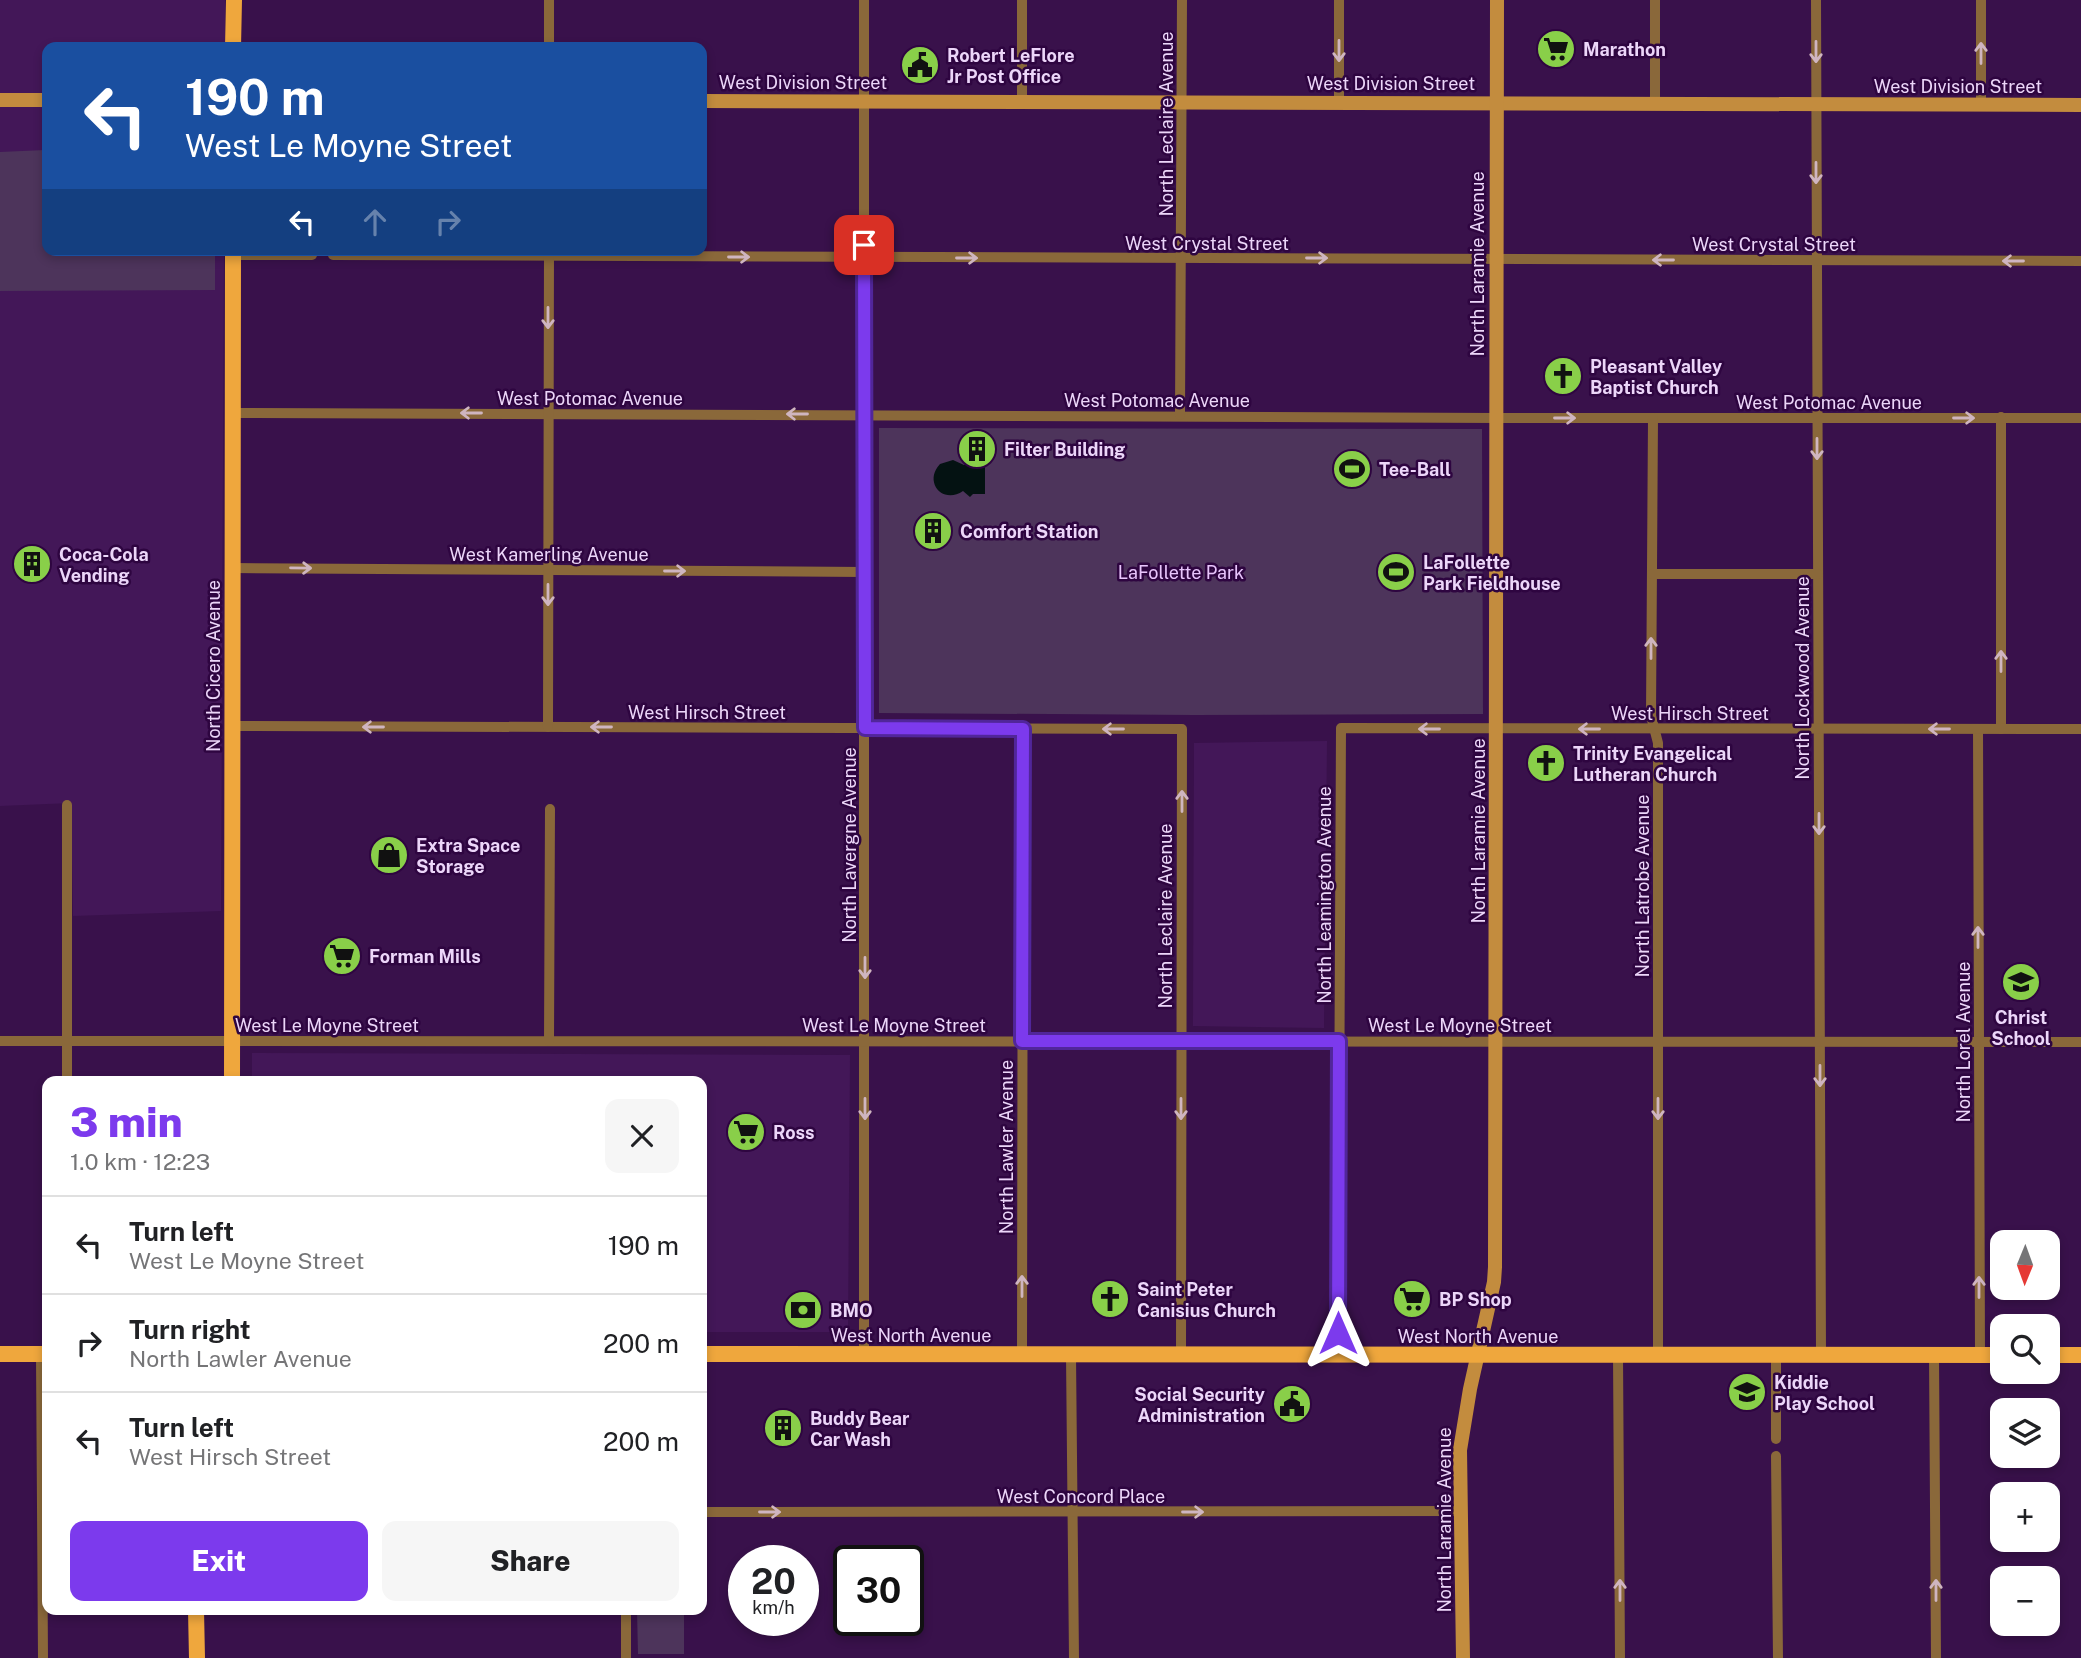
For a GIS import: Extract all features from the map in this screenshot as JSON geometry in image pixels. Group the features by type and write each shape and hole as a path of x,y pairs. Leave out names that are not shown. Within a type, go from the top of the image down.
{"main road":[{"path":"233,0 233,42"},
{"name":"North Cicero Avenue","path":"232,1076 233,256"},
{"path":"0,1354 42,1354"},
{"name":"West North Avenue","path":"707,1354 1990,1355"},
{"path":"2060,1355 2081,1355"},
{"path":"196,1615 197,1658"}],"street":[{"path":"549,0 549,42"},
{"name":"North Lavergne Avenue","path":"864,0 864,1354"},
{"path":"1021,102 1022,0"},
{"name":"North Leclaire Avenue","path":"1180,415 1182,0"},
{"path":"1339,0 1339,103"},
{"name":"North Laramie Avenue","path":"1462,1658 1460,1451 1476,1355 1494,1282 1497,1041 1497,0"},
{"path":"1656,0 1656,104"},
{"name":"North Lockwood Avenue","path":"1816,0 1821,1355"},
{"path":"1981,0 1981,105"},
{"path":"0,100 42,100"},
{"name":"West Division Street","path":"707,101 2081,105"},
{"path":"548,256 548,727"},
{"name":"West Crystal Street","path":"706,256 2081,261"},
{"name":"West Potomac Avenue","path":"233,413 2081,418"},
{"path":"2001,417 2001,729"},
{"name":"North Latrobe Avenue","path":"1653,418 1651,716 1658,743 1658,1355"},
{"name":"West Kamerling Avenue","path":"233,568 865,572"},
{"path":"1652,574 1818,574"},
{"name":"West Hirsch Street","path":"232,726 1182,729"},
{"name":"West Hirsch Street","path":"1341,728 2081,729"},
{"name":"North Leamington Avenue","path":"1338,1355 1341,728"},
{"name":"North Lawler Avenue","path":"1022,1355 1023,729"},
{"name":"North Leclaire Avenue","path":"1181,1355 1182,729"},
{"name":"North Lorel Avenue","path":"1978,729 1980,1355"},
{"path":"67,805 67,1076"},
{"path":"550,809 550,1041"},
{"name":"West Le Moyne Street","path":"0,1041 2081,1042"},
{"path":"1071,1355 1074,1658"},
{"path":"1618,1355 1620,1658"},
{"path":"1776,1355 1776,1439"},
{"path":"1934,1355 1936,1658"},
{"path":"1776,1456 1778,1658"},
{"name":"West Concord Place","path":"707,1512 1461,1511"},
{"path":"43,1615 43,1658"},
{"path":"626,1615 626,1658"}],"shaded area":[{"path":"0,0 225,0 225,42 42,42 42,256 224,256 221,911 73,916 71,803 0,806"},
{"path":"953,460 964,465 970,460 973,463 985,463 985,494 973,494 970,497 963,491 949,495 938,490 934,478 940,464"},
{"path":"1327,741 1324,1028 1193,1026 1194,743"},
{"path":"252,1053 850,1055 848,1332 707,1332 707,1076 252,1076"}],"green space":[{"path":"42,150 42,256 215,256 215,290 0,291 0,152"},
{"name":"LaFollette Park","path":"879,428 1482,429 1483,714 879,713"},
{"path":"637,1615 684,1615 684,1654 638,1654"}],"place":[{"name":"Marathon","path":"1556,49"},
{"name":"Robert LeFlore Jr Post Office","path":"920,65"},
{"name":"Pleasant Valley Baptist Church","path":"1563,376"},
{"name":"Filter Building","path":"977,449"},
{"name":"Tee-Ball","path":"1352,469"},
{"name":"Comfort Station","path":"933,531"},
{"name":"Coca-Cola Vending","path":"32,564"},
{"name":"LaFollette Park Fieldhouse","path":"1396,572"},
{"name":"Trinity Evangelical Lutheran Church","path":"1546,763"},
{"name":"Extra Space Storage","path":"389,855"},
{"name":"Forman Mills","path":"342,956"},
{"name":"Christ School","path":"2021,982"},
{"name":"Ross","path":"746,1132"},
{"name":"Saint Peter Canisius Church","path":"1110,1299"},
{"name":"BP Shop","path":"1412,1299"},
{"name":"BMO","path":"803,1310"},
{"name":"Kiddie Play School","path":"1747,1392"},
{"name":"Social Security Administration","path":"1292,1404"},
{"name":"Buddy Bear Car Wash","path":"783,1428"}],"route":[{"path":"864,245 865,728 1023,729 1022,1041 1339,1041 1338,1333"}]}
